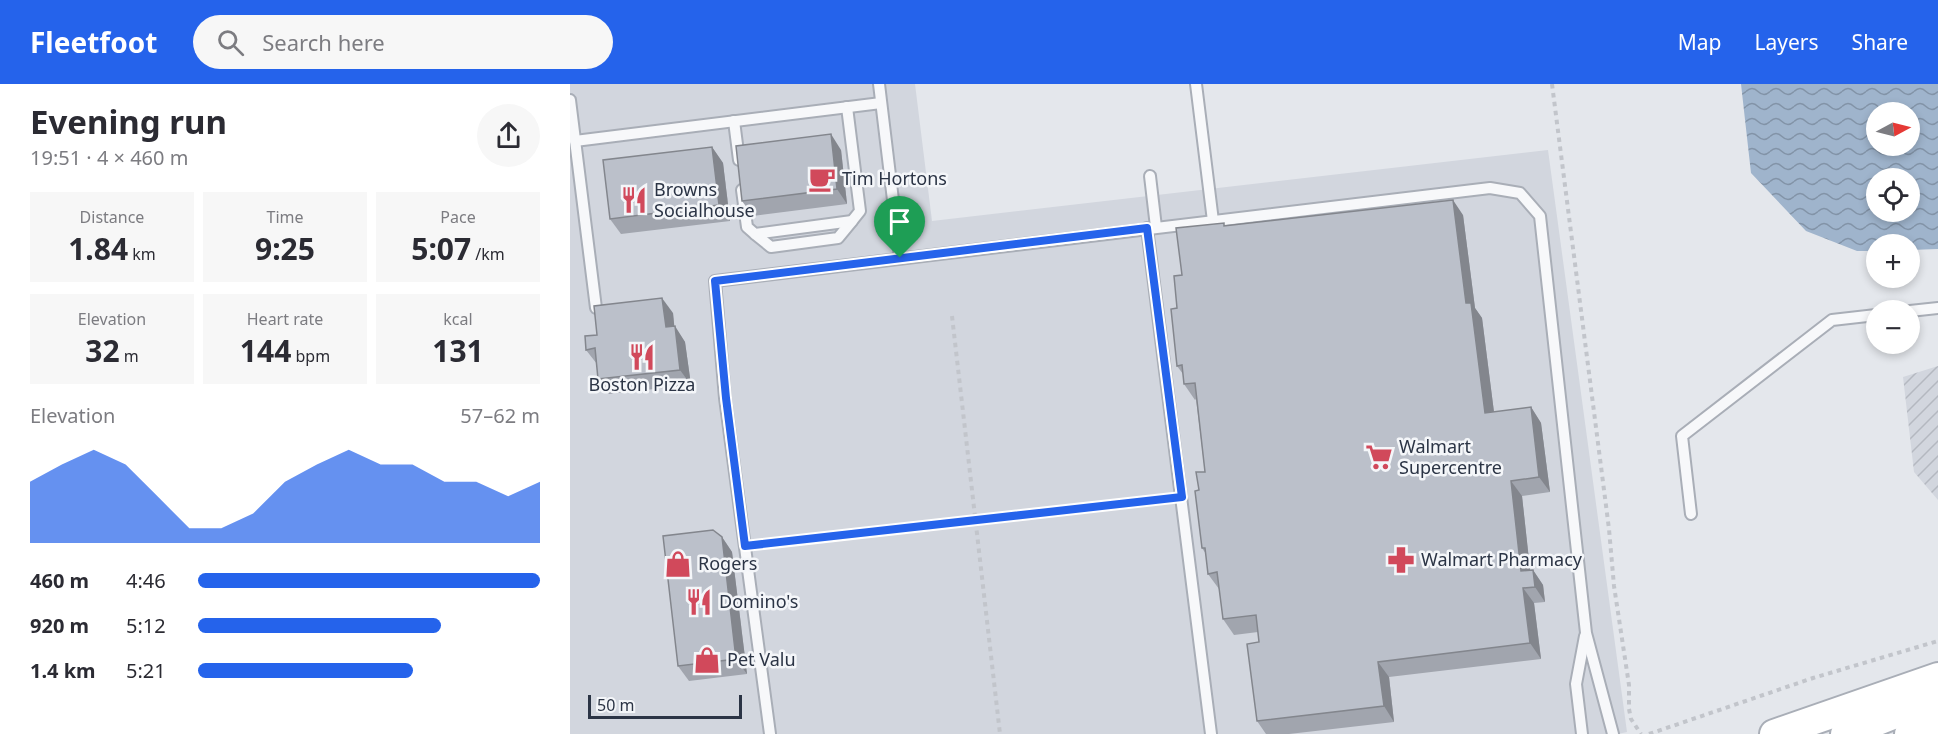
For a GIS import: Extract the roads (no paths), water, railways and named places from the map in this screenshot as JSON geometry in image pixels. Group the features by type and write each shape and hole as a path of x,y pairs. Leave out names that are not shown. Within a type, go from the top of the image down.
{"main road":[{"path":"1774,734 1938,677"},
{"path":"1845,734 1938,697"},
{"path":"1909,734 1938,723"}],"lane":[{"path":"879,84 900,258"},
{"path":"1196,84 1213,221"},
{"path":"570,100 596,309"},
{"path":"575,141 881,103"},
{"path":"741,180 747,227 755,234 852,221 860,211 847,107"},
{"path":"735,121 740,168"},
{"path":"1150,176 1151,228 1211,734"},
{"path":"770,734 726,398 715,281 1490,188 1520,193 1540,216 1586,633 1612,734"},
{"path":"1920,310 1938,308"},
{"path":"1691,514 1682,436 1832,320 1866,316"},
{"path":"1582,734 1576,684 1586,633"}],"water":[{"path":"1741,84 1938,84 1938,249 1920,250 1920,234 1866,234 1866,251 1857,251 1806,231 1751,173"}],"place":[{"name":"Tim Hortons","path":"822,179"},
{"name":"Browns Socialhouse","path":"634,200"},
{"name":"Boston Pizza","path":"642,357"},
{"name":"Walmart Supercentre","path":"1379,457"},
{"name":"Walmart Pharmacy","path":"1401,560"},
{"name":"Rogers","path":"678,564"},
{"name":"Domino's","path":"699,602"},
{"name":"Pet Valu","path":"707,660"}]}
